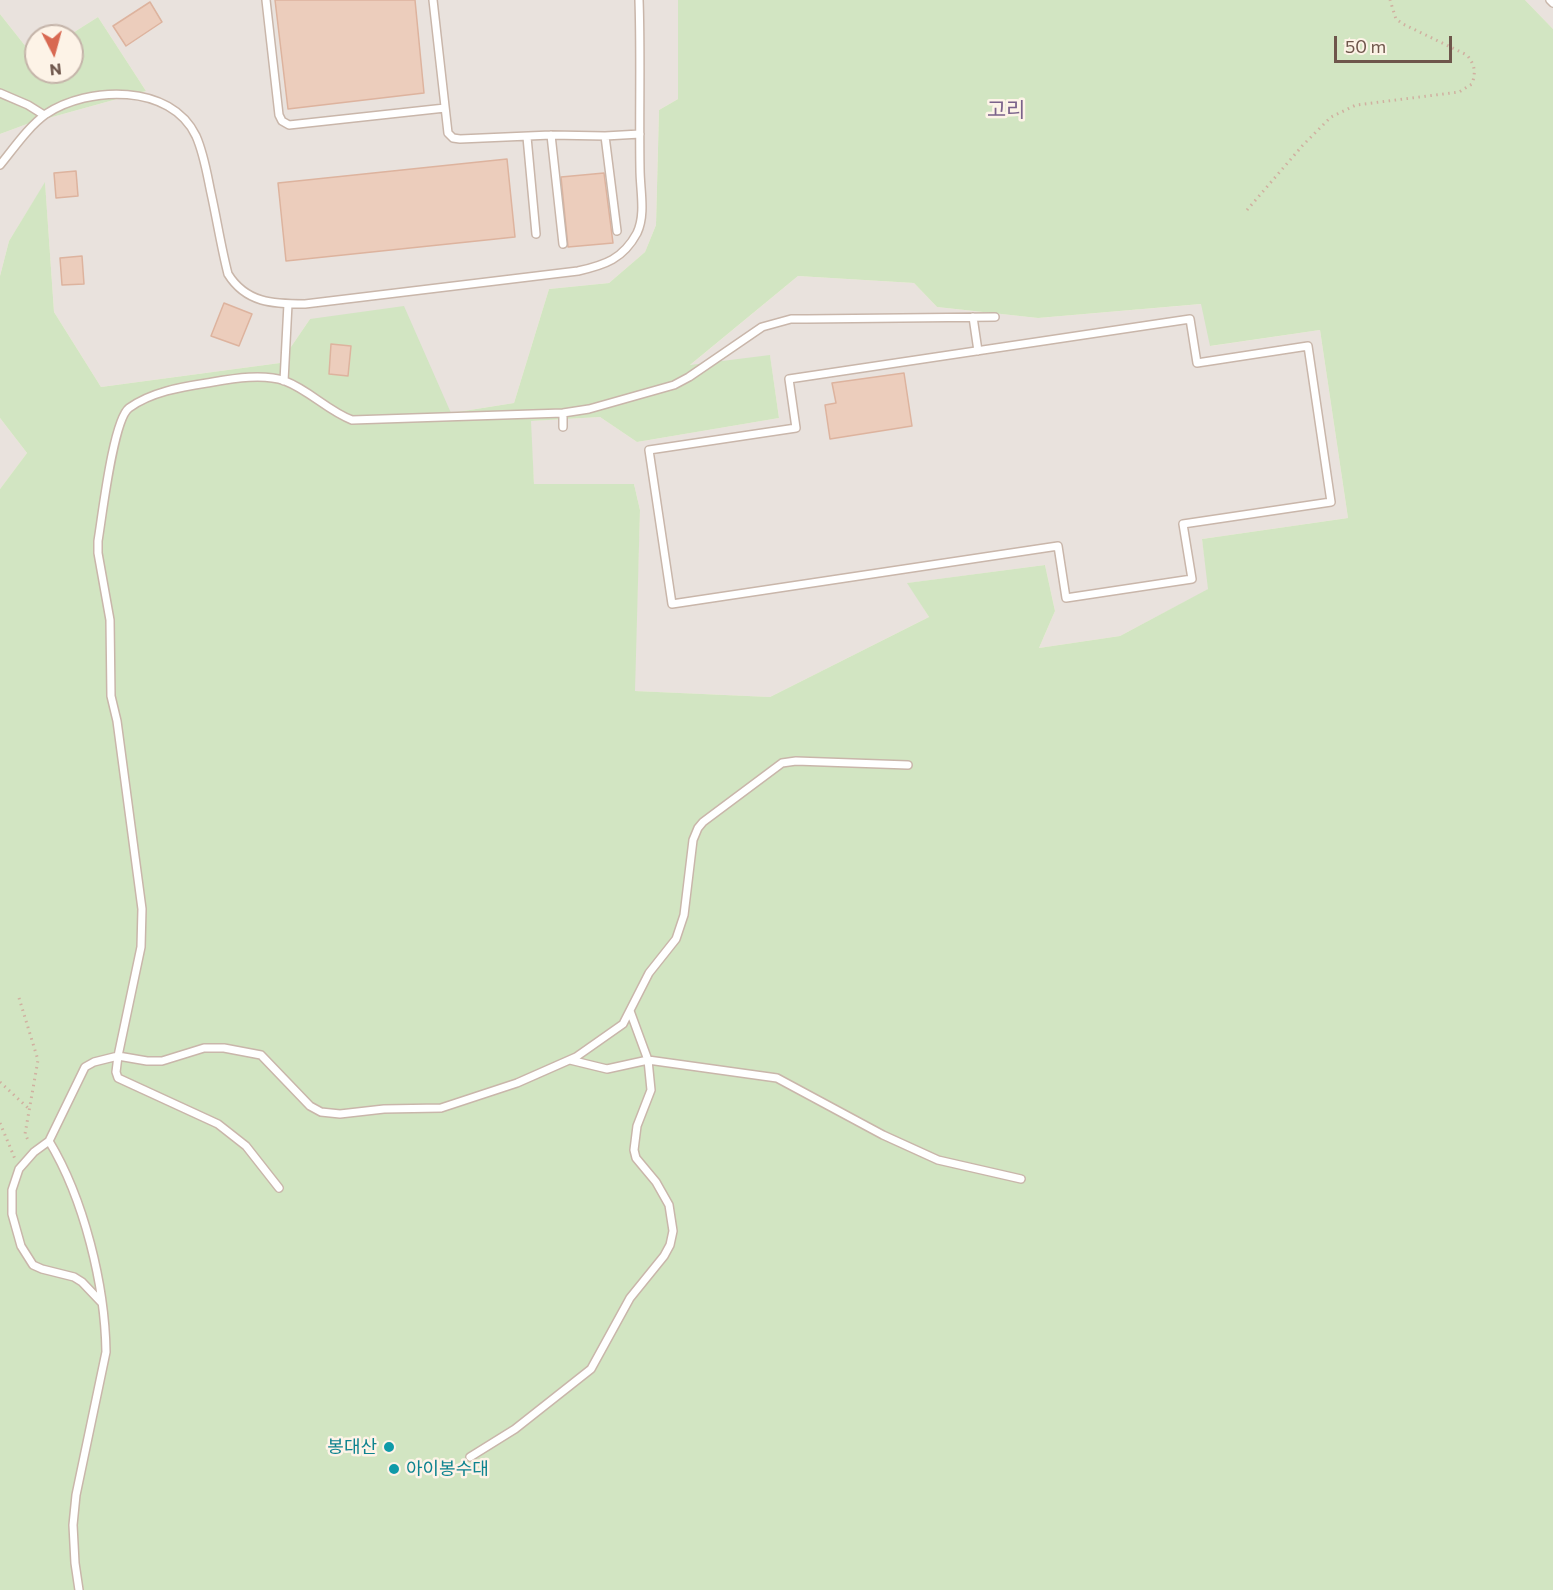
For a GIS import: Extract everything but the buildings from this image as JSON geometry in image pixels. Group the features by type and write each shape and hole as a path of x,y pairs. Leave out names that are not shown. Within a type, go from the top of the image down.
{"lane":[{"path":"266,0 279,115 282,121 289,125 445,108"},
{"path":"433,0 448,132 453,138 460,140 551,135 640,134"},
{"path":"0,165 44,115 59,107 84,98 105,94 149,98 166,105 185,118 195,135 204,156 228,274 236,286 248,295 266,301 305,304 567,273 602,266 615,259 628,247 638,231 642,218 639,0"},
{"path":"0,93 44,115"},
{"path":"551,135 564,244"},
{"path":"605,136 616,231"},
{"path":"527,137 536,234"},
{"path":"284,381 288,304"},
{"path":"974,317 978,351"},
{"path":"279,1188 246,1146 218,1124 118,1078 116,1072 141,947 142,909 117,721 111,696 110,620 98,542 115,440 122,418 128,409 179,387 231,379 269,378 284,381 337,415 352,420 563,412 589,409 674,385 762,327 777,322 807,319 995,317"},
{"path":"1190,320 1197,363 1308,346 1331,502 1183,524 1192,579 1180,581 1066,598 1058,546 672,604 649,450 796,428 789,379 978,351 1190,320"},
{"path":"563,412 563,427"},
{"path":"102,1304 82,1282 74,1277 33,1265 21,1246 12,1215 12,1190 19,1169 34,1152 49,1141 85,1067 94,1062 118,1056 162,1061 204,1048 224,1048 261,1055 310,1106 321,1112 340,1114 384,1109 441,1108 517,1083 570,1060 623,1024 649,973 676,939 684,915 693,840 703,822 782,763 796,761 908,765"},
{"path":"470,1457 515,1429 591,1369 630,1298 664,1256 670,1245 673,1231 669,1205 656,1182 636,1158 634,1150 637,1126 651,1090 649,1064 630,1011"},
{"path":"570,1060 607,1069 649,1064 777,1078 883,1135 938,1160 1021,1179"},
{"path":"49,1141 70,1182 90,1244 106,1328 106,1352 76,1496 73,1525 79,1590"}],"path":[{"path":"1247,210 1330,117 1356,105 1459,93 1472,84 1475,74 1474,64 1467,55 1396,19 1390,0"},
{"path":"19,998 38,1060 24,1134 34,1152"},
{"path":"0,1082 28,1108"},
{"path":"0,1123 19,1169"}],"shaded area":[{"path":"0,0 678,0 678,99 659,110 656,225 645,252 609,283 549,289 514,403 451,413 310,319 280,363 101,387 54,312 45,183 9,241 0,276 0,134 27,124 146,91 98,17 84,26 84,24 24,24 24,44 0,14"},
{"path":"1525,0 1553,0 1553,29"},
{"path":"798,276 914,283 937,307 1038,318 1202,304 1211,346 1320,330 1348,518 1202,539 1209,589 1120,636 1039,648 1055,611 1045,565 908,583 929,617 770,697 634,691 640,510 634,484 534,484 530,421 600,417 637,442 779,418 770,356 689,366"},
{"path":"0,418 27,453 0,489"}],"green space":[{"path":"678,0 1525,0 1553,29 1553,1590 0,1590 0,489 27,453 0,418 0,276 9,241 45,182 54,312 101,387 280,363 310,319 404,306 451,413 514,403 549,289 609,283 645,252 656,225 659,110 678,99","holes":["798,276 914,283 937,307 1038,318 1201,304 1210,346 1320,330 1348,518 1202,539 1208,589 1120,636 1039,648 1055,611 1045,565 907,583 929,617 770,697 635,691 640,510 634,484 534,484 531,421 600,417 637,442 779,418 770,355 690,365"]},
{"path":"0,14 24,44 24,84 84,84 84,26 98,17 146,91 27,124 0,134"}],"place":[{"name":"봉대산","path":"389,1447"},
{"name":"아이봉수대","path":"394,1469"}],"district":[{"name":"고리","path":"1006,110"}]}
